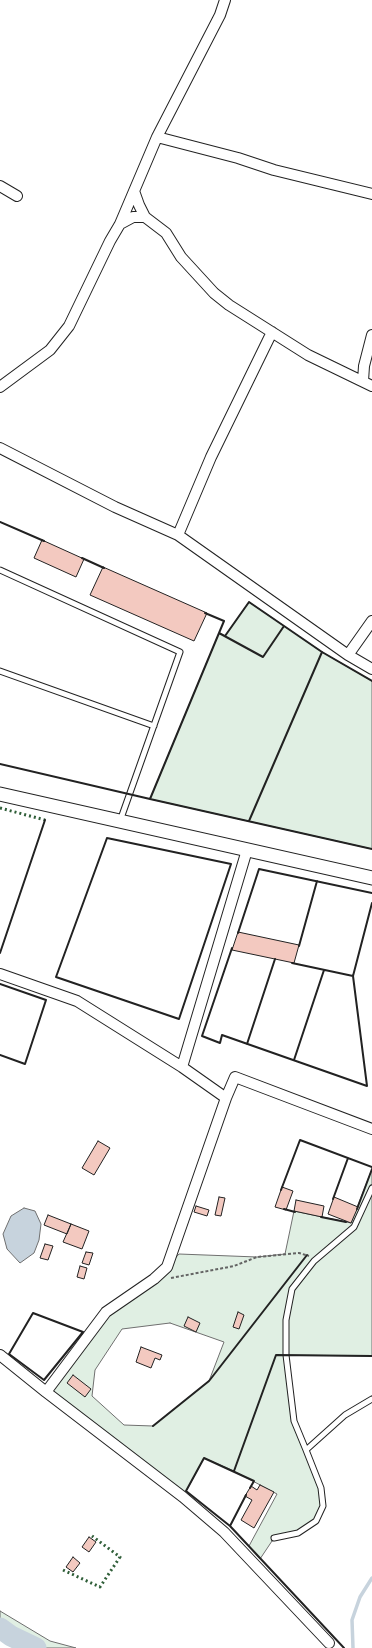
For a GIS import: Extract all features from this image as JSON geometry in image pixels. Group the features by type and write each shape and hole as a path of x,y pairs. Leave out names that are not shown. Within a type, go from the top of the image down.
{"street":[{"path":"0,387 50,350 69,326 110,241 120,224 158,137 220,15 225,0"},
{"path":"158,137 238,158 274,170 372,194"},
{"path":"0,186 17,196"},
{"path":"134,191 145,217 166,232 181,257 214,293 229,305 308,355 367,383"},
{"path":"120,224 133,217 145,217"},
{"path":"178,535 211,457 272,332"},
{"path":"367,383 364,366 372,335"},
{"path":"0,448 115,507 178,535 258,590 348,655 372,669"},
{"path":"348,655 372,621"},
{"path":"0,794 372,878"},
{"path":"182,1067 247,850"},
{"path":"0,974 77,1001 182,1067 226,1098"},
{"path":"46,1392 106,1312 154,1279 167,1267 226,1098 235,1077 372,1129"},
{"path":"0,1355 183,1497 224,1532 328,1642"}],"lane":[{"path":"0,570 180,652 120,821"},
{"path":"0,672 154,726"},
{"path":"274,1538 298,1533 316,1521 323,1506 321,1488 294,1421 286,1355 286,1320 292,1289 314,1261 354,1227 372,1188"},
{"path":"306,1450 345,1415 372,1399"}],"path":[{"path":"154,1279 184,1276 234,1266 257,1257 299,1252 307,1255 314,1261"}],"green space":[{"path":"249,602 322,652 372,681 372,849 150,799 219,633 225,636"},
{"path":"372,1169 372,1356 286,1355 294,1421 313,1468 323,1506 316,1521 298,1533 274,1538 260,1559 249,1546 277,1494 234,1471 204,1458 183,1497 47,1393 106,1312 167,1267 179,1254 257,1257 285,1254 294,1211 351,1223","holes":["170,1323 224,1342 209,1381 153,1426 124,1425 92,1396 95,1370 122,1329"]},
{"path":"0,1611 50,1641 76,1648 15,1648 0,1638"}],"shaded area":[{"path":"24,1208 35,1211 41,1224 39,1240 34,1253 20,1263 7,1249 3,1234 11,1216"}],"building":[{"path":"42,540 84,559 76,577 34,558"},
{"path":"103,567 207,613 194,641 90,595"},
{"path":"238,932 299,945 294,963 232,950"},
{"path":"98,1141 110,1148 94,1175 82,1168"},
{"path":"282,1187 293,1191 286,1210 275,1207"},
{"path":"219,1197 225,1198 221,1216 215,1215"},
{"path":"334,1197 358,1207 351,1223 328,1214"},
{"path":"296,1200 324,1206 322,1217 294,1211"},
{"path":"196,1206 209,1210 207,1216 194,1212"},
{"path":"48,1215 71,1224 67,1234 44,1225"},
{"path":"71,1224 89,1231 82,1249 63,1242"},
{"path":"45,1244 53,1246 48,1260 40,1258"},
{"path":"86,1252 93,1253 89,1265 82,1263"},
{"path":"80,1266 87,1268 84,1279 77,1277"},
{"path":"238,1312 244,1315 239,1329 233,1327"},
{"path":"188,1317 200,1323 196,1332 184,1326"},
{"path":"141,1347 162,1355 160,1360 155,1358 151,1368 136,1362"},
{"path":"73,1375 91,1389 85,1397 67,1383"},
{"path":"260,1485 274,1492 254,1528 241,1520 252,1500 245,1496 251,1486 257,1490"},
{"path":"89,1537 96,1542 89,1552 82,1547"},
{"path":"73,1557 80,1563 73,1572 66,1567"}],"waterway":[{"path":"353,1648 352,1620 360,1597 372,1578"},
{"path":"0,1628 11,1636 36,1648"}],"hedge":[{"path":"0,808 45,820"},
{"path":"63,1570 100,1587 120,1557 92,1536"}],"wall":[{"path":"0,522 44,541"},
{"path":"82,558 104,568"},
{"path":"225,636 249,602 322,652 372,681"},
{"path":"0,764 150,799 224,621 205,613"},
{"path":"219,633 263,657 284,626"},
{"path":"249,821 322,652"},
{"path":"150,799 372,849"},
{"path":"0,953 45,820"},
{"path":"107,838 231,864 179,1019 56,977 107,838"},
{"path":"238,933 259,869 372,893"},
{"path":"299,946 317,881"},
{"path":"232,948 202,1036 220,1043 222,1035 367,1086 353,976 372,903"},
{"path":"247,1044 275,959"},
{"path":"292,963 353,976"},
{"path":"294,1060 324,970"},
{"path":"0,984 46,1000 25,1064 0,1055"},
{"path":"281,1190 300,1140 372,1167"},
{"path":"333,1199 348,1158"},
{"path":"357,1209 372,1169"},
{"path":"284,1209 295,1212"},
{"path":"321,1217 346,1222"},
{"path":"153,1426 209,1381 307,1255"},
{"path":"33,1313 83,1332 44,1380 9,1354 33,1313"},
{"path":"234,1471 276,1355 372,1356"},
{"path":"250,1488 254,1481 204,1458 186,1491 230,1526 344,1648"},
{"path":"230,1526 246,1495"}]}
